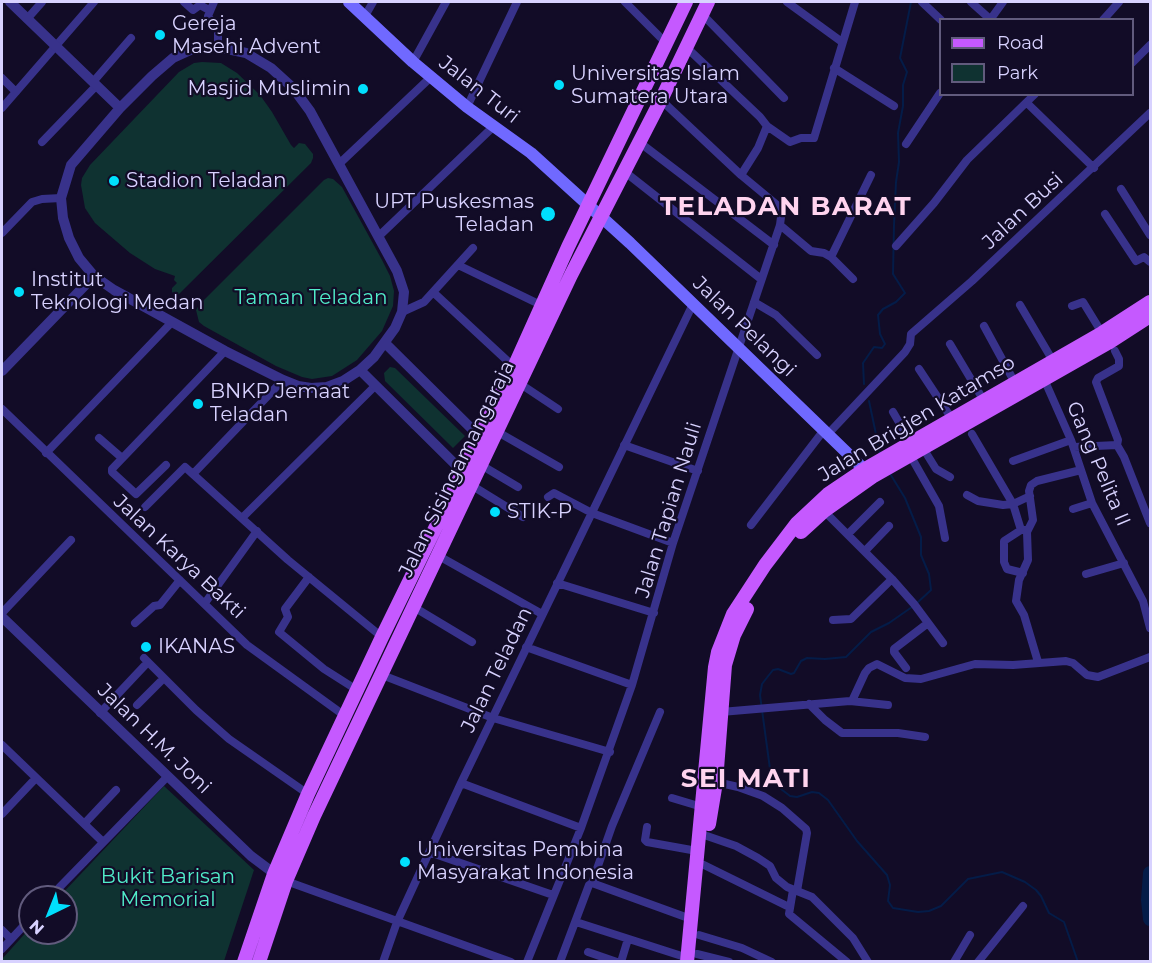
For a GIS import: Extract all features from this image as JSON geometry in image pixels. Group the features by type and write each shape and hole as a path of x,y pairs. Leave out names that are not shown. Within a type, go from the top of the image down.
{"main road":[{"name":"Jalan Turi","path":"349,2 413,62 466,107 531,153 588,206"},
{"name":"Jalan Sisingamangaraja","path":"259,962 280,877 314,816 382,675 437,555 468,480 481,465 514,367 686,2"},
{"name":"Jalan Sisingamangaraja","path":"244,962 280,877 308,794 382,637 519,383 705,8"},
{"name":"Jalan Pelangi","path":"588,206 826,432 874,470"},
{"name":"Jalan Brigjen Katamso","path":"915,448 952,419 1102,333 1150,302"},
{"name":"Jalan Brigjen Katamso","path":"692,959 699,936 708,836 715,667 723,636 733,614 765,565 805,514 828,495 1044,379 1150,316"},
{"name":"Jalan Brigjen Katamso","path":"692,959 691,919 702,807 710,781 729,648 741,620 787,550 824,511 874,470"}],"street":[{"path":"10,2 120,108"},
{"path":"27,19 42,2"},
{"path":"2,108 94,2"},
{"path":"184,2 193,10 200,5 209,10"},
{"path":"214,2 208,16 218,31 218,46"},
{"path":"365,16 373,2"},
{"path":"413,62 446,2"},
{"path":"466,107 517,2"},
{"path":"625,2 667,44"},
{"path":"786,2 842,42"},
{"path":"686,47 767,126 790,142 801,138 814,138 855,2"},
{"path":"922,2 939,18"},
{"path":"971,2 989,18"},
{"path":"991,18 1003,2"},
{"path":"1105,18 1119,2"},
{"path":"705,8 784,98"},
{"path":"42,142 131,38"},
{"path":"1134,61 1150,45"},
{"path":"218,46 246,53 272,68 293,88 310,111 379,236 397,271 404,292 402,312 385,343 360,370 343,381 327,387 311,388 283,380 172,322 114,290 94,276 79,258 69,238 63,218 61,198 71,165 120,108 173,58 197,47 218,46"},
{"path":"834,68 894,106"},
{"path":"339,165 431,77"},
{"path":"2,78 16,92"},
{"path":"906,144 939,94"},
{"path":"896,246 934,203 967,160 1033,96"},
{"path":"661,100 741,174 758,148 767,126"},
{"path":"1027,103 1094,168"},
{"name":"Jalan Busi","path":"826,432 905,352 910,344 911,334 915,330 972,281 1150,113"},
{"path":"379,236 493,127"},
{"path":"639,142 774,244"},
{"path":"625,172 761,279"},
{"name":"Jalan Tapian Nauli","path":"581,828 610,752 674,543 780,225 783,212 781,207 741,174"},
{"path":"824,254 871,175"},
{"path":"1121,189 1150,235"},
{"path":"2,233 32,202 61,198"},
{"path":"1105,214 1136,261 1144,257 1150,262"},
{"path":"780,225 808,249 824,254 853,279"},
{"path":"402,312 424,302 473,248"},
{"path":"458,265 542,305"},
{"path":"2,371 94,276"},
{"path":"433,292 514,367"},
{"path":"754,302 776,315 818,355"},
{"path":"1072,306 1083,302 1102,333"},
{"name":"Jalan Teladan","path":"383,962 397,922 461,783 693,304"},
{"path":"1020,305 1053,361"},
{"path":"46,453 172,322"},
{"path":"984,326 1015,383"},
{"path":"385,343 489,437 559,467"},
{"path":"950,344 984,401"},
{"path":"166,465 136,494 112,472 122,458 225,351"},
{"path":"1114,351 1119,360 1119,366 1098,378 1096,382 1118,440 1117,445 1150,523"},
{"path":"919,369 952,419"},
{"path":"360,370 468,480 523,517"},
{"name":"Gang Pelita II","path":"1044,379 1072,443 1092,503 1143,600 1150,628"},
{"path":"194,473 283,380"},
{"path":"519,383 558,409"},
{"path":"242,518 375,386"},
{"name":"Jalan Karya Bakti","path":"2,409 255,652 345,716"},
{"path":"892,412 915,448 939,506 945,538"},
{"path":"751,525 826,432"},
{"path":"972,434 1013,504 1024,530 1028,561 1019,580 1016,601 1024,615 1038,662"},
{"path":"99,438 122,458"},
{"path":"1013,461 1072,443 1117,445"},
{"path":"624,446 698,471"},
{"path":"915,448 936,469 950,477"},
{"path":"481,465 518,487"},
{"path":"145,507 185,467 309,577 382,637"},
{"path":"1023,573 1009,570 1004,562 1004,540 1024,530 1033,520 1029,488 1034,483 1081,470"},
{"path":"548,497 554,493 592,513 674,543"},
{"path":"967,495 978,501 1003,505 1013,504 1030,496"},
{"path":"848,534 880,502"},
{"path":"1073,509 1092,503"},
{"path":"824,511 892,579 943,643"},
{"path":"865,551 889,526"},
{"path":"205,603 257,531"},
{"path":"2,615 71,540"},
{"path":"437,555 542,614"},
{"path":"1086,574 1124,563"},
{"path":"309,577 285,609 288,617 279,632 324,669 357,690"},
{"path":"833,620 851,620 892,579"},
{"path":"135,623 154,606 160,605 180,580"},
{"path":"557,583 654,614"},
{"path":"412,606 472,642"},
{"name":"Jalan H.M. Joni","path":"2,615 167,777 251,856 280,877"},
{"path":"906,668 894,649 928,623"},
{"path":"526,647 632,685"},
{"path":"852,701 865,673 877,664 905,678 921,679 979,664 1013,665 1066,661 1073,663 1087,675 1098,677 1150,657"},
{"path":"100,713 146,660 228,739 308,794"},
{"path":"382,675 493,718 610,752"},
{"path":"137,705 164,678"},
{"path":"721,712 852,701 888,705"},
{"path":"809,704 842,733 898,733 925,737"},
{"path":"560,962 612,826 660,712"},
{"path":"2,745 103,842"},
{"path":"62,885 167,777"},
{"path":"2,814 36,778"},
{"path":"710,781 738,787 763,796 782,808 806,829 789,914 847,962"},
{"path":"461,783 581,828 527,962"},
{"path":"85,823 116,790"},
{"path":"672,798 702,807"},
{"path":"647,827 645,840 647,842 697,851"},
{"path":"708,836 736,846 758,858 770,866 776,878 812,897 853,938 868,962"},
{"path":"429,852 553,895"},
{"path":"704,865 789,906"},
{"path":"280,877 397,922 511,962"},
{"path":"592,883 691,919"},
{"path":"978,962 1023,906"},
{"path":"576,922 692,959 729,962"},
{"path":"2,930 11,939"},
{"path":"2,949 18,932"},
{"path":"954,962 970,935"},
{"path":"699,936 742,948 772,962"},
{"path":"588,952 619,962 628,939"}],"green space":[{"name":"Stadion Teladan","path":"194,63 221,63 237,73 260,95 291,145 294,148 299,143 305,144 313,154 313,158 311,163 177,296 172,292 172,288 177,283 174,280 175,276 155,269 130,253 95,223 85,208 81,185 82,178 90,165 179,72"},
{"name":"Taman Teladan","path":"328,178 333,179 342,187 382,260 394,291 393,306 382,331 357,360 332,376 312,379 276,366 204,326 199,322 196,310"},
{"path":"390,367 395,368 465,436 453,448 385,381 384,373"},
{"name":"Bukit Barisan Memorial","path":"164,786 254,870 224,961 2,962 2,959 18,941 18,945 78,945 78,885 70,885"}],"waterway":[{"path":"864,384 863,363 874,347 882,348 885,344 880,334 878,315 905,293 893,274 894,225 899,162 898,133 903,106 903,85 907,72 900,58 911,2"},
{"path":"869,401 877,439"},
{"path":"878,445 880,454"},
{"path":"889,472 905,498 921,537 921,555 929,574 931,590 917,603"},
{"path":"912,607 871,632 846,657 807,658 801,661 791,674 778,669 773,670 762,684 760,695 770,769 781,789 790,796 797,797 812,792 819,793 828,800 857,841 887,875 890,885 888,901 893,908 918,912 929,911 941,906 968,879 1002,872 1025,882 1036,890 1049,913 1064,922 1078,962"},
{"path":"1150,873 1148,900 1150,919"}],"place":[{"name":"Gereja Masehi Advent","path":"160,35"},
{"name":"Universitas Islam Sumatera Utara","path":"559,85"},
{"name":"Masjid Muslimin","path":"363,89"},
{"name":"Stadion Teladan","path":"114,181"},
{"name":"UPT Puskesmas Teladan","path":"548,214"},
{"name":"Institut Teknologi Medan","path":"19,292"},
{"name":"BNKP Jemaat Teladan","path":"198,404"},
{"name":"STIK-P","path":"495,512"},
{"name":"IKANAS","path":"146,647"},
{"name":"Universitas Pembina Masyarakat Indonesia","path":"405,862"}],"district":[{"name":"TELADAN BARAT","path":"786,207"},
{"name":"SEI MATI","path":"746,779"}]}
